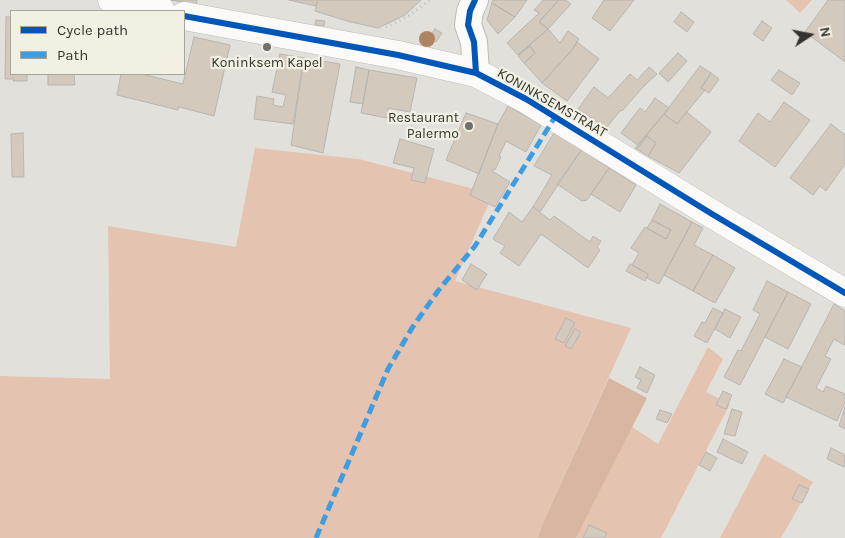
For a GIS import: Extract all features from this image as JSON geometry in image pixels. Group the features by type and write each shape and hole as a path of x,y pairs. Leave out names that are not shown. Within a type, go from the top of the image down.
{"street":[{"path":"112,0 157,10"},
{"path":"475,0 470,11 468,25 474,42 476,73"},
{"name":"KONINKSEMSTRAAT","path":"185,16 398,55 476,73 526,99 712,214 845,293"}],"shaded area":[{"path":"786,0 812,0 800,13"},
{"path":"255,148 359,159 493,194 455,281 631,328 542,525 538,538 0,538 0,376 110,379 108,226 236,247"},
{"path":"708,347 723,359 706,392 730,404 661,538 576,538 632,427 658,444"},
{"path":"609,378 647,398 576,538 538,538 542,525"},
{"path":"764,454 813,482 781,538 720,538"}],"building":[{"path":"171,0 197,0 196,5"},
{"path":"289,0 318,0 316,6"},
{"path":"318,0 421,0 405,15 378,28 315,11"},
{"path":"493,0 527,0 515,17 492,3"},
{"path":"543,0 559,0 539,22 548,29 518,55 507,43 539,13 534,10"},
{"path":"559,0 565,0 571,4 548,29 539,22"},
{"path":"604,0 634,0 610,31 592,18"},
{"path":"828,0 845,0 845,62 805,32"},
{"path":"492,3 515,17 498,34 487,20"},
{"path":"681,12 694,22 687,32 674,22"},
{"path":"6,17 10,17 10,75 27,75 27,81 5,79"},
{"path":"316,20 325,21 324,26 315,25"},
{"path":"762,21 772,28 763,41 753,34"},
{"path":"435,29 442,33 436,42 429,37"},
{"path":"548,29 560,43 568,31 579,39 572,50 542,83 524,63 535,53 530,46 518,55"},
{"path":"194,37 230,45 214,116 179,107 178,110 117,95 121,75 146,75 183,84"},
{"path":"577,42 599,59 567,101 542,83"},
{"path":"530,46 535,53 524,63 518,56"},
{"path":"678,53 687,61 668,82 659,73"},
{"path":"280,54 304,58 293,124 254,119 257,96 274,99 273,105 283,107 286,95 272,92"},
{"path":"304,58 340,64 323,153 291,145"},
{"path":"700,66 711,73 701,88 705,90 677,124 664,114"},
{"path":"356,67 369,70 363,104 350,102"},
{"path":"649,67 657,74 606,128 578,109 594,87 608,98 630,74 637,80"},
{"path":"369,70 417,78 410,112 388,108 387,118 361,113"},
{"path":"779,70 800,83 792,95 771,80"},
{"path":"711,73 719,79 709,93 701,88"},
{"path":"48,75 74,75 75,85 48,85"},
{"path":"655,98 669,108 638,145 621,133 640,108 645,112"},
{"path":"784,102 810,120 775,167 739,141 758,113 770,122"},
{"path":"508,106 541,125 526,152 506,141 495,170 493,169 492,171 510,182 495,207 470,195 498,124"},
{"path":"687,112 711,132 679,173 648,156 656,143 647,136 637,149 635,148 664,114 677,124"},
{"path":"466,113 498,124 479,174 446,160"},
{"path":"831,124 845,135 845,164 826,191 820,186 813,195 790,178"},
{"path":"23,133 24,177 12,177 11,134"},
{"path":"554,133 582,149 540,212 533,207 552,175 534,166"},
{"path":"647,136 656,143 648,156 637,149"},
{"path":"400,139 434,149 425,183 411,180 414,168 393,163"},
{"path":"582,149 609,168 587,200 582,201 557,184"},
{"path":"609,168 636,185 620,212 591,194"},
{"path":"660,204 692,222 659,284 647,278 648,274 632,265 639,253 631,248 645,227 666,239 671,230 652,220"},
{"path":"533,207 550,220 554,216 590,242 593,236 601,241 597,247 600,250 588,268 541,234 519,266 500,253 505,246 493,239 509,212 522,222"},
{"path":"652,220 671,230 666,239 647,228"},
{"path":"692,222 703,228 694,245 713,255 693,291 664,275"},
{"path":"713,255 735,268 715,303 693,291"},
{"path":"471,264 487,274 477,290 462,280"},
{"path":"630,264 648,274 645,281 626,271"},
{"path":"767,281 788,292 740,385 724,377 738,350 741,351 760,314 753,310"},
{"path":"788,292 811,304 788,349 765,337"},
{"path":"834,304 845,311 845,344 834,339 825,356 831,359 816,388 823,392 826,386 845,394 845,402 837,421 786,397"},
{"path":"713,308 723,313 707,343 694,336 702,322 705,323"},
{"path":"725,309 741,317 730,338 715,329"},
{"path":"566,318 575,323 564,343 555,339"},
{"path":"575,329 581,332 571,349 565,346"},
{"path":"784,359 802,367 783,403 765,394"},
{"path":"640,367 655,375 647,393 637,388 641,380 635,377"},
{"path":"723,391 732,395 726,409 716,405"},
{"path":"845,407 845,429 839,426"},
{"path":"732,409 742,412 735,436 724,434"},
{"path":"660,410 672,414 667,423 656,419"},
{"path":"723,439 748,452 742,464 717,452"},
{"path":"831,448 845,455 844,467 827,459"},
{"path":"706,452 717,458 710,471 699,465"},
{"path":"799,485 809,489 802,503 792,499"},
{"path":"589,525 607,533 605,538 583,538"}],"marked path":[{"path":"316,538 388,369 412,328 438,291 475,246 555,117"}],"cycle path":[{"path":"475,0 470,11 468,25 474,42 476,73"},
{"path":"185,16 398,55 476,73 526,99 712,214 845,293"}],"place":[{"name":"Koninksem Kapel","path":"267,47"},
{"name":"Restaurant Palermo","path":"469,126"}]}
